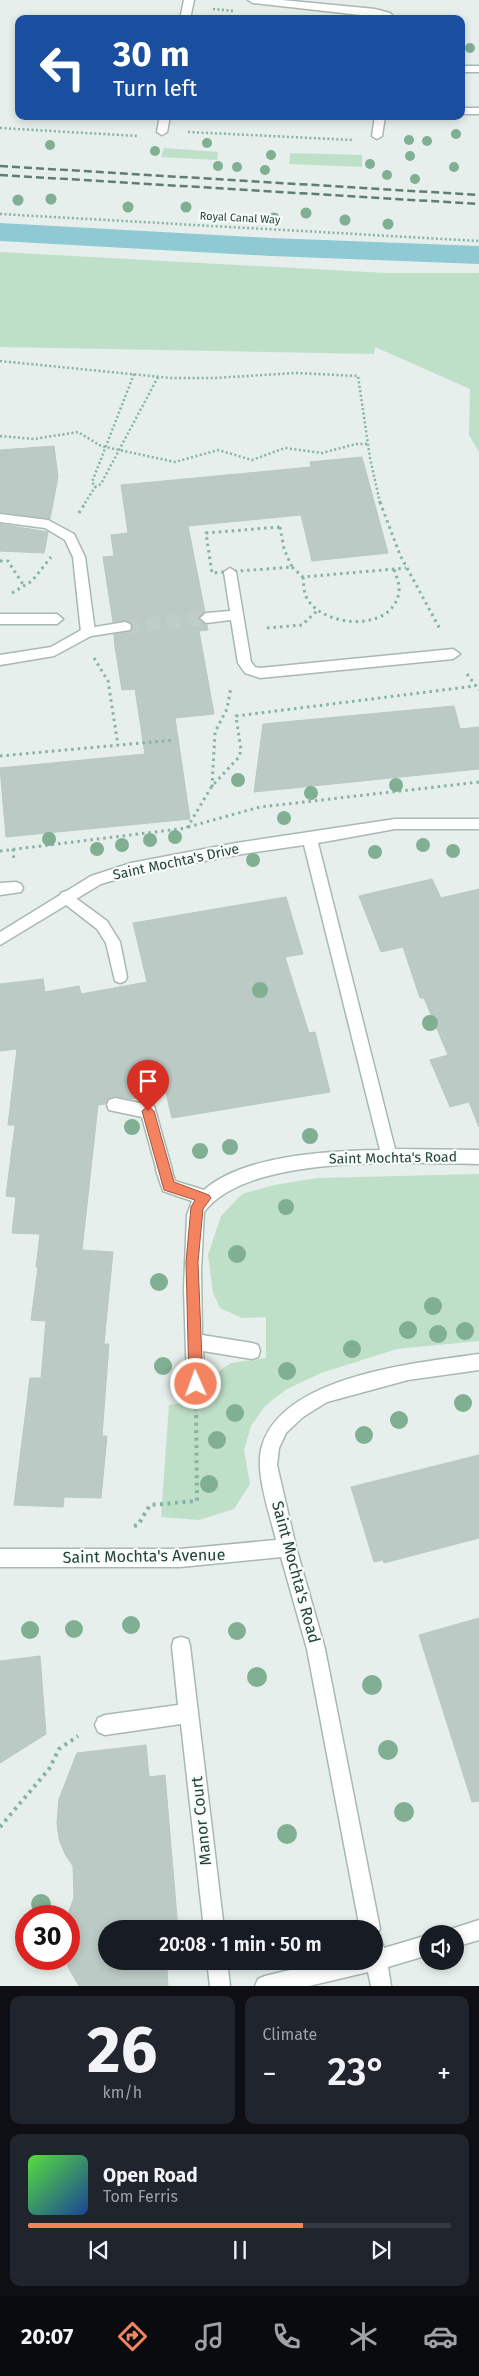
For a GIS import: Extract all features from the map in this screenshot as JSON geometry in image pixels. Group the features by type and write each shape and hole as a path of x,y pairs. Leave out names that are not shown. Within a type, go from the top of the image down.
{"street":[{"path":"186,15 189,0"},
{"path":"252,0 375,12 382,15"},
{"path":"465,68 479,69"},
{"path":"465,111 478,112"},
{"path":"162,132 164,120"},
{"path":"377,136 379,120"},
{"path":"0,518 48,524 70,537 79,557 84,634"},
{"path":"230,572 238,630 245,663 250,670 260,673 452,654"},
{"path":"206,618 236,615"},
{"path":"0,619 57,619"},
{"path":"0,660 54,651 84,634 125,627"},
{"name":"Saint Mochta's Drive","path":"0,939 66,896 96,880 132,869 236,849 310,839 395,824 479,824"},
{"path":"310,839 389,1156"},
{"path":"0,889 16,888"},
{"path":"66,896 102,925 113,942 120,977"},
{"path":"115,1105 148,1111 169,1186 205,1198 197,1207 192,1262 196,1384"},
{"name":"Saint Mochta's Road","path":"205,1198 230,1181 256,1171 330,1159 389,1156 479,1157"},
{"path":"194,1342 252,1351"},
{"name":"Saint Mochta's Road","path":"368,1920 316,1649 287,1547 268,1465 270,1446 280,1427 297,1411 324,1395 408,1372 479,1362"},
{"name":"Saint Mochta's Avenue","path":"0,1558 197,1557 261,1552 287,1547"},
{"name":"Manor Court","path":"181,1646 213,1920"},
{"path":"105,1725 189,1713"},
{"path":"464,1934 479,1930"},
{"path":"383,1955 419,1947"},
{"path":"218,1970 220,1986"},
{"path":"265,1986 325,1970"},
{"path":"377,1970 381,1986"}],"path":[{"path":"0,128 143,136"},
{"path":"187,132 353,141 354,134"},
{"name":"Royal Canal Way","path":"0,214 479,241"},
{"path":"0,361 158,376 214,378 254,374 297,373 358,376 367,444 382,509 406,568 452,654 479,690"},
{"path":"134,374 92,482 94,487 102,484 158,376"},
{"path":"0,436 34,439 78,432 100,446 175,462 218,450 252,460 286,448 322,453 356,444 367,444"},
{"path":"292,567 212,573 206,533 280,526 284,549 292,567 303,577 308,601 318,611 340,621 355,622 378,617 389,610 397,601 399,593 394,569"},
{"path":"0,561 8,562 24,586"},
{"path":"303,577 406,568"},
{"path":"238,630 302,626 318,611"},
{"path":"84,634 108,680 118,745"},
{"path":"212,787 214,732 227,709 229,690 250,670"},
{"path":"187,828 212,787 239,757 241,750 236,716 475,686"},
{"path":"0,756 174,740"},
{"path":"0,851 187,828 260,807 479,782"},
{"path":"132,1527 138,1525 150,1505 197,1501 196,1384"},
{"path":"0,1827 49,1769 59,1749 77,1737 105,1725"}],"green space":[{"path":"164,148 218,152 217,160 161,157"},
{"path":"290,153 362,155 362,167 289,164"},
{"path":"0,252 386,273 479,273 479,452 469,435 470,389 375,347 374,354 0,347"},
{"path":"479,1174 479,1341 397,1349 321,1373 287,1389 265,1406 251,1426 244,1450 250,1484 234,1509 199,1520 161,1517 169,1405 205,1399 209,1378 231,1363 266,1358 266,1317 242,1318 220,1308 213,1293 208,1255 221,1216 242,1194 274,1185 317,1178"}],"building":[{"path":"54,446 58,477 50,519 0,512 0,450"},
{"path":"362,457 388,553 312,561 301,515 188,526 205,612 198,618 207,625 208,630 199,631 214,714 175,718 190,819 6,837 0,768 145,754 135,689 122,690 115,647 114,634 130,632 133,626 131,622 126,620 113,622 103,557 114,556 111,535 128,533 121,485 311,467 310,462"},
{"path":"0,524 48,532 44,553 0,551"},
{"path":"454,706 460,729 479,727 479,769 254,792 263,724"},
{"path":"432,879 441,898 479,889 479,1127 469,1102 450,1107 430,1060 448,1055 424,998 420,998 403,947 381,952 359,896"},
{"path":"286,897 303,954 285,957 309,1033 315,1032 330,1092 172,1118 166,1093 131,1099 114,1096 108,1098 105,1104 98,1105 82,1250 113,1252 104,1344 109,1344 102,1436 107,1436 101,1498 64,1497 63,1507 14,1505 30,1378 41,1378 46,1321 31,1320 40,1234 12,1233 16,1197 6,1196 15,1125 8,1125 17,1049 0,1051 0,984 43,979 45,992 79,986 81,994 147,982 133,923"},
{"path":"479,1455 479,1538 384,1563 383,1560 374,1562 351,1487"},
{"path":"479,1618 479,1801 472,1802 419,1635"},
{"path":"40,1656 46,1734 0,1763 0,1661"},
{"path":"146,1745 149,1777 165,1775 177,1920 98,1920 98,1970 167,1970 168,1986 79,1986 70,1970 80,1970 80,1905 71,1905 74,1898 73,1866 65,1854 59,1839 57,1823 59,1799 77,1753"}],"waterway":[{"path":"0,232 271,247 479,255"}],"tunnel":[{"path":"125,627 206,618"}],"railway":[{"path":"0,166 479,195"},
{"path":"0,175 479,204"}],"route":[{"path":"148,1111 169,1186 205,1198 197,1207 192,1262 196,1384"}]}
